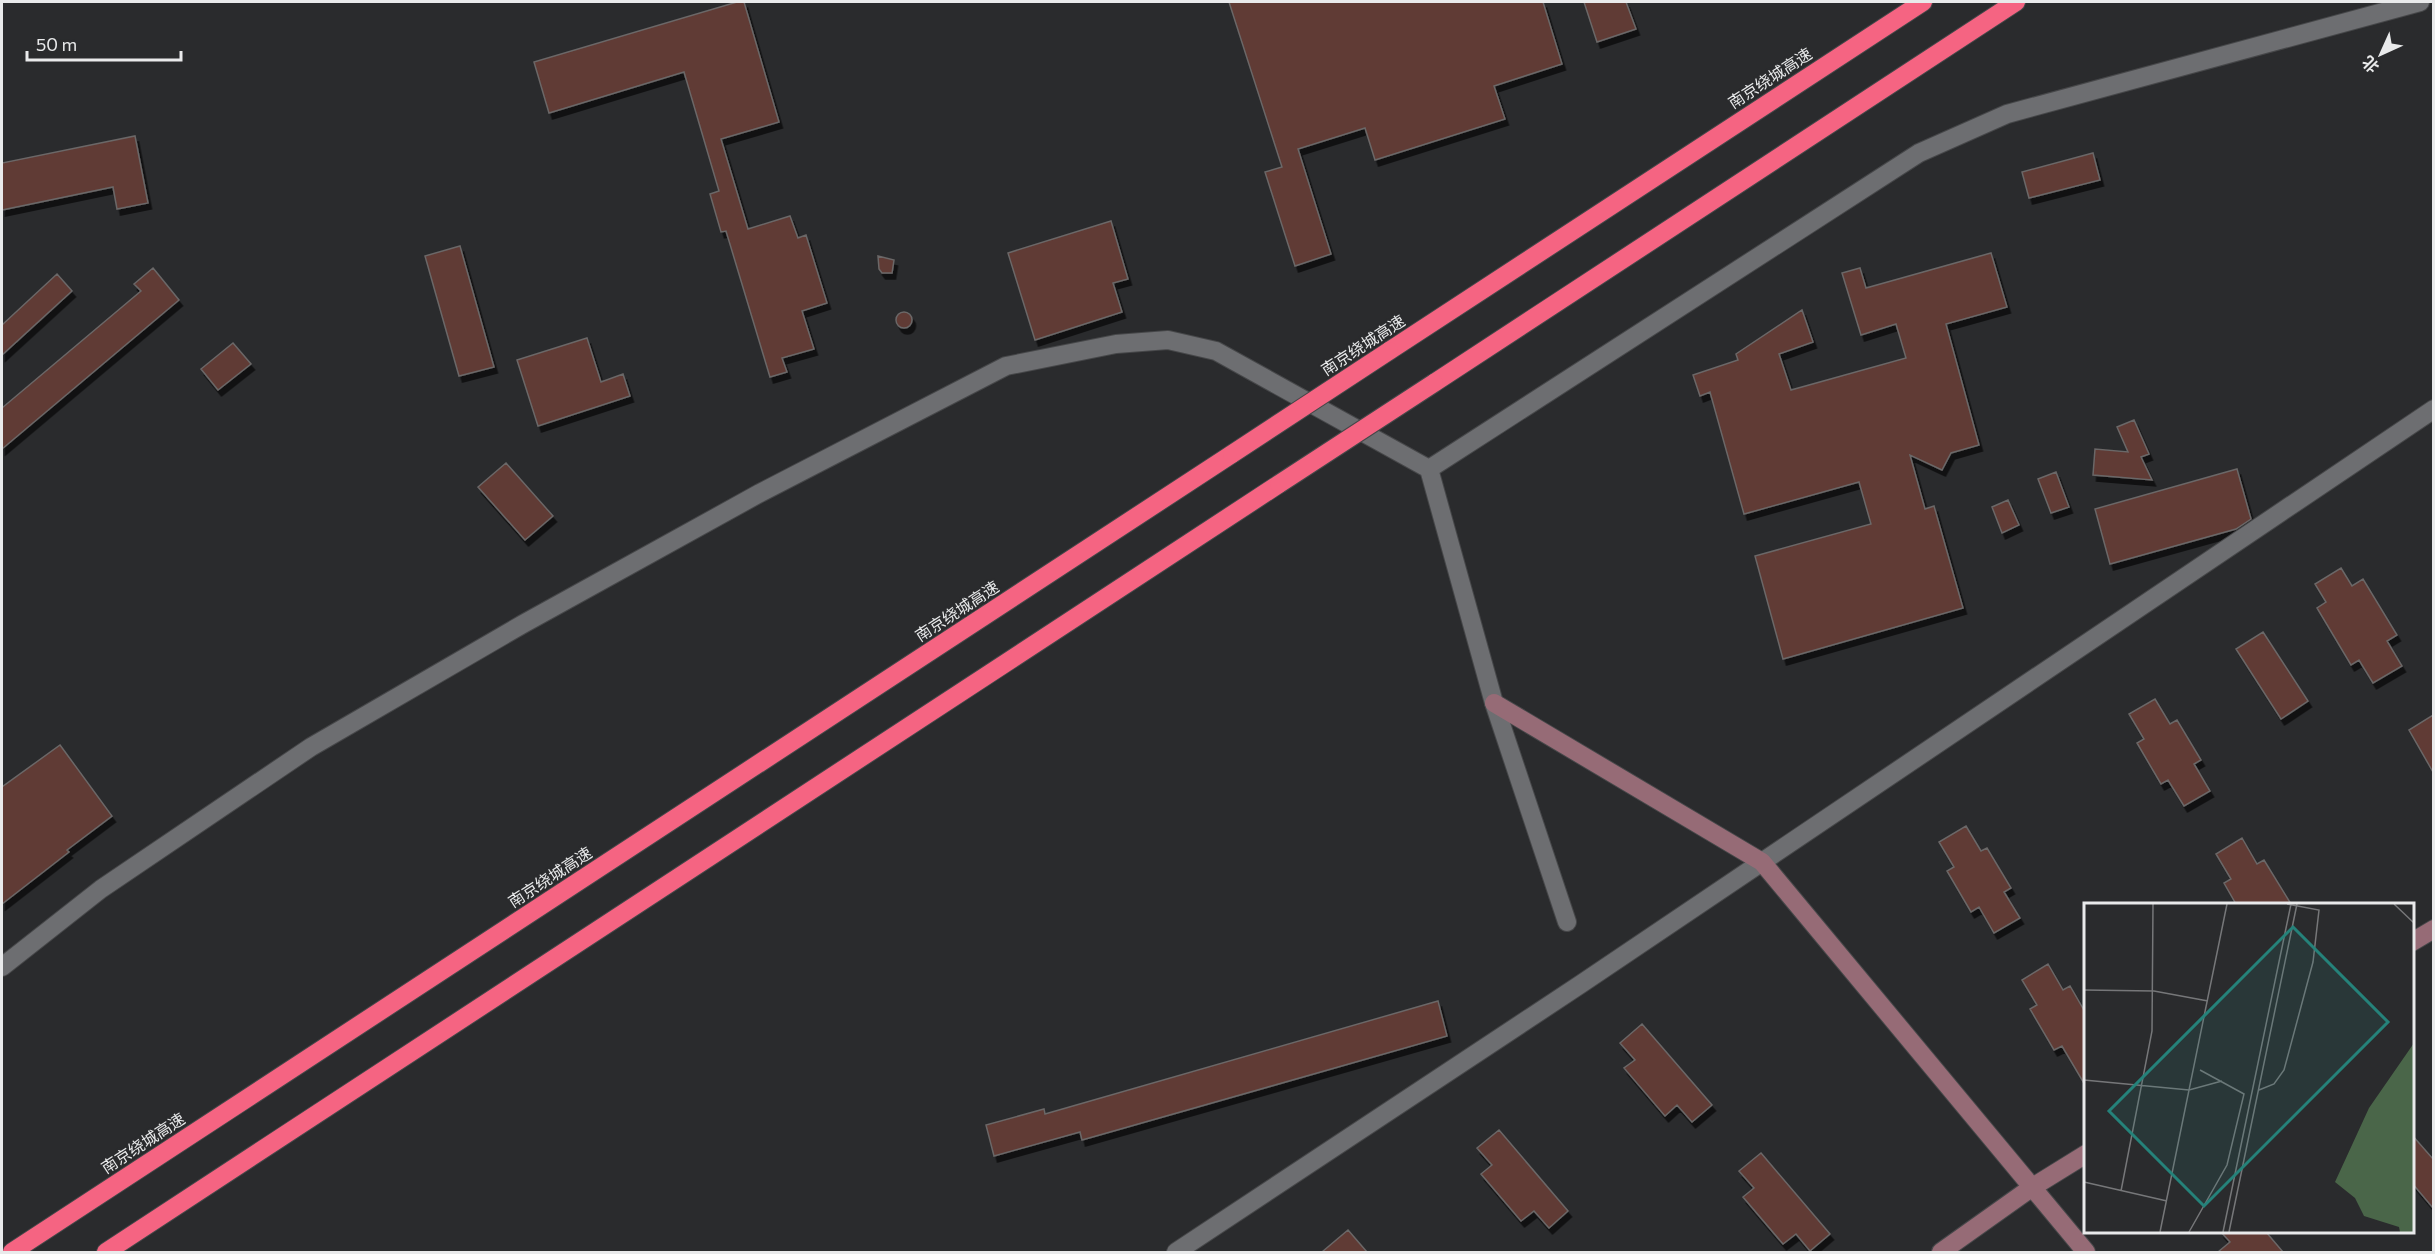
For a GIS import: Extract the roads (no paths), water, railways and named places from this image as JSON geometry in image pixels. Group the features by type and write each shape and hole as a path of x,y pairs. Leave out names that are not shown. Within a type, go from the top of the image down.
{"highway":[{"name":"南京绕城高速","path":"12,1252 1923,2"},
{"path":"106,1252 2016,2"}],"street":[{"path":"1429,469 1919,153 2007,114 2420,2"},
{"path":"2,967 101,889 311,747 523,624 760,493 1006,366 1116,344 1168,340 1216,351 1429,469 1494,703 1568,921"},
{"path":"1176,1252 1762,862 2433,409"},
{"path":"1494,703 1762,862 2086,1252"},
{"path":"2414,941 2433,928"},
{"path":"1941,1252 2031,1188 2084,1155"}]}
